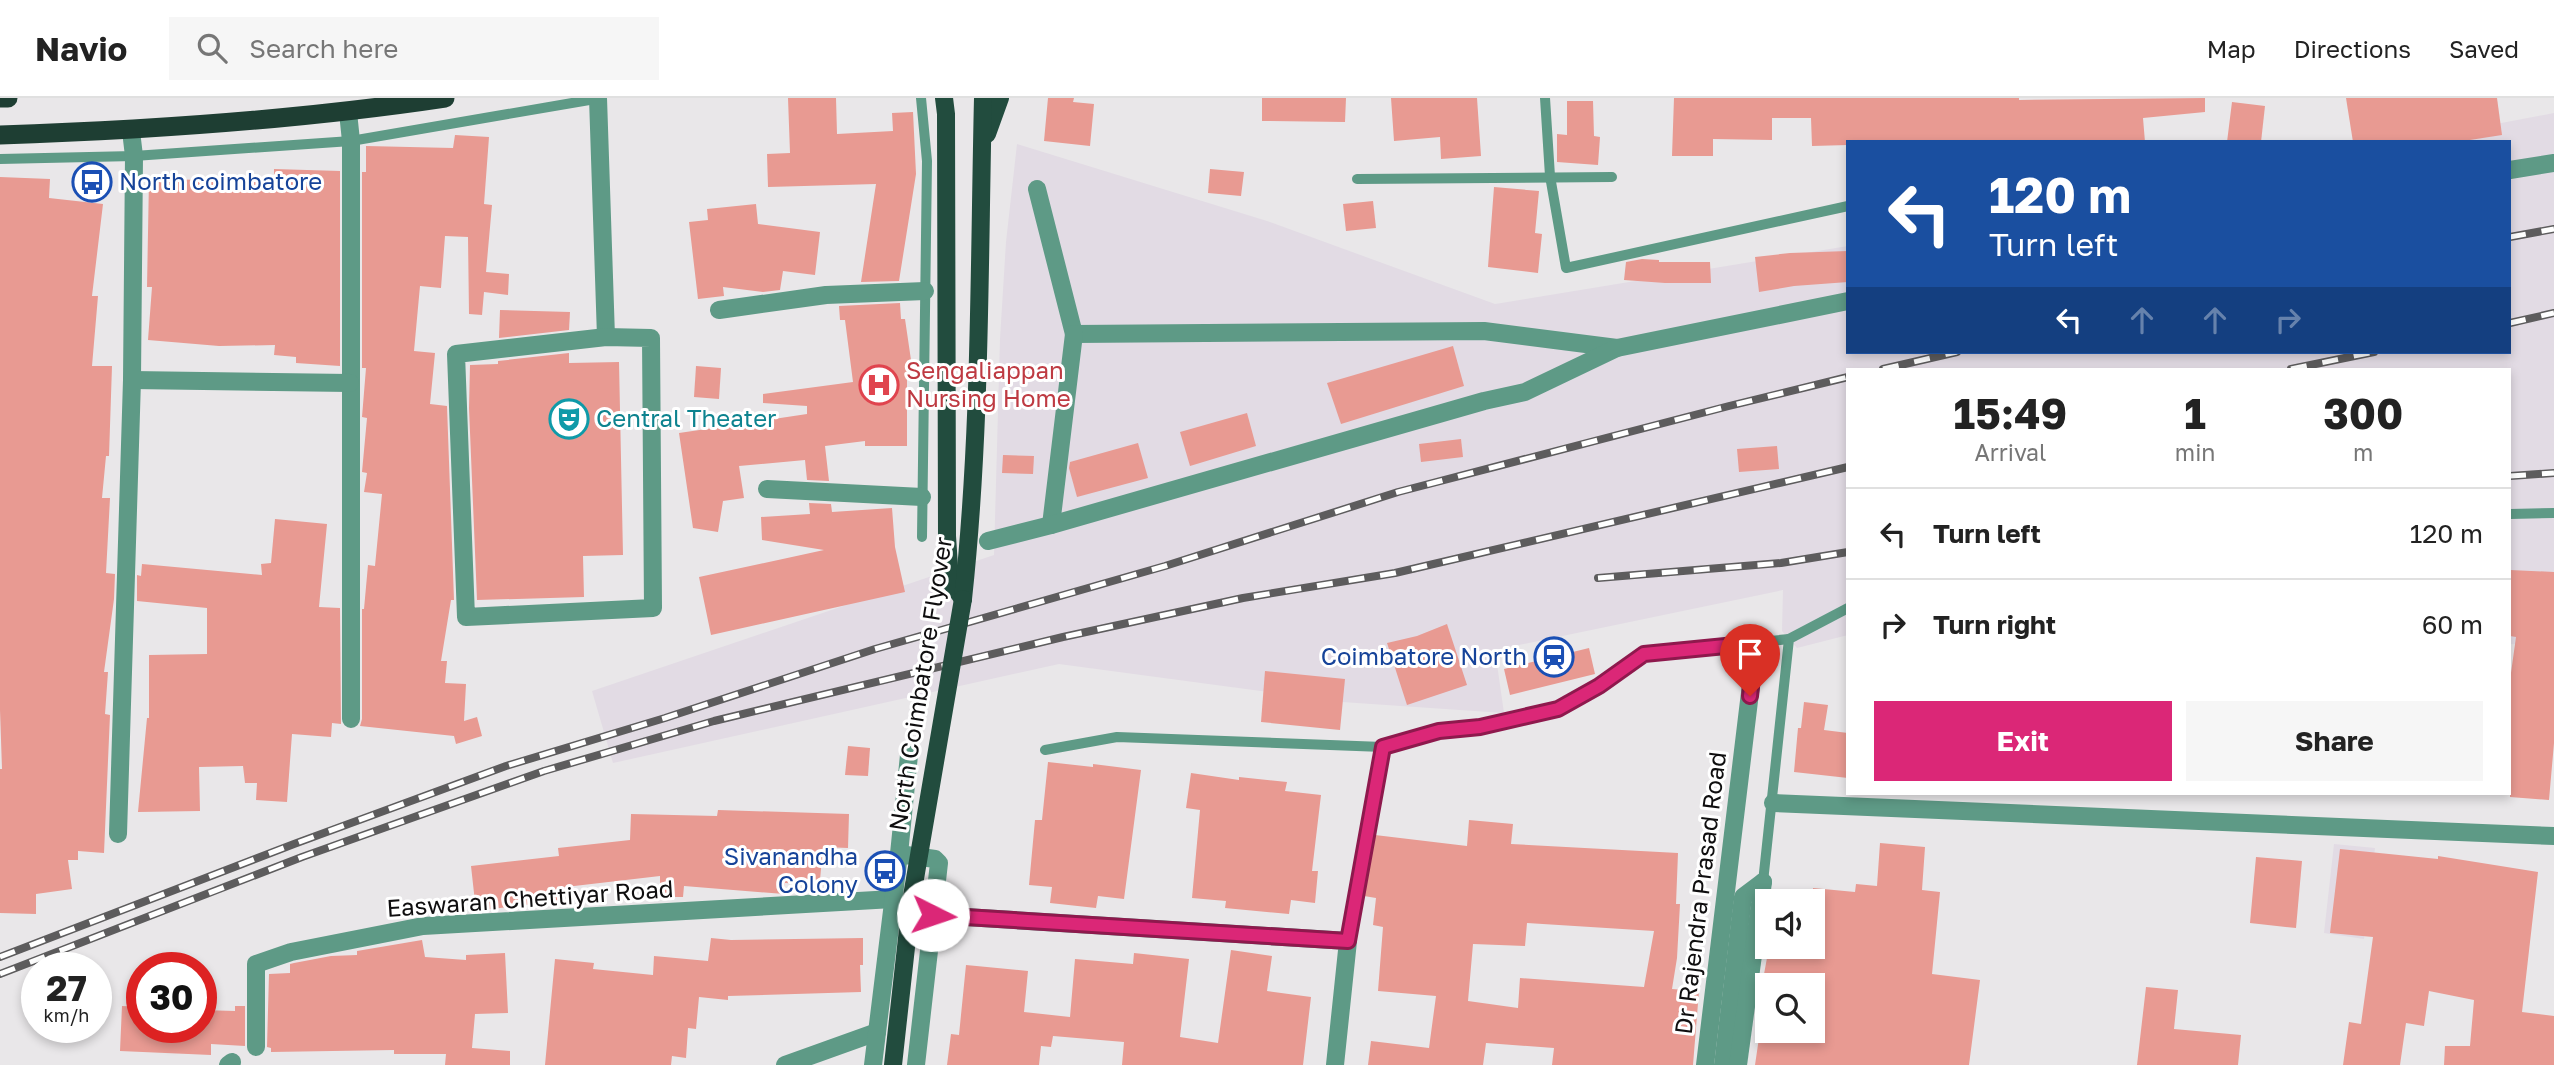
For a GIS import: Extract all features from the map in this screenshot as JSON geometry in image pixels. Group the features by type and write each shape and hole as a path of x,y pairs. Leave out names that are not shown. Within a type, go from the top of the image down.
{"highway":[{"path":"0,98 8,98"},
{"path":"0,135 131,131 348,113 445,98"}],"main road":[{"path":"944,98 947,128 947,536 950,581 963,599"},
{"name":"North Coimbatore Flyover","path":"893,1065 911,902 963,599 969,541 975,422 983,98"},
{"path":"982,151 1000,98"}],"street":[{"path":"599,98 606,337"},
{"path":"348,113 351,141 351,719"},
{"path":"118,834 132,380 134,156 131,131"},
{"path":"2511,170 2554,163"},
{"path":"1037,189 1074,334 1051,525"},
{"path":"719,310 826,295 925,291"},
{"path":"988,541 1525,392 1617,348 1846,301"},
{"path":"1074,334 1484,331 1617,348"},
{"path":"606,337 651,338 653,608 467,617 456,355 606,337"},
{"path":"132,380 350,383"},
{"path":"766,489 922,497"},
{"name":"Dr Rajendra Prasad Road","path":"1705,1065 1756,643"},
{"path":"873,1065 909,755"},
{"path":"1773,803 2554,836"},
{"path":"899,854 938,861 916,1065"},
{"path":"1723,1065 1743,897 1763,882"},
{"path":"1738,1065 1763,882"},
{"name":"Easwaran Chettiyar Road","path":"256,1047 256,964 291,952 423,926 893,899"},
{"path":"933,915 1348,941 1335,1065"},
{"path":"785,1065 877,1032"}],"lane":[{"path":"0,159 134,156 351,141 599,98"},
{"path":"921,98 927,161 922,537"},
{"path":"1545,98 1550,176 1566,268 1846,206"},
{"path":"1357,179 1612,177"},
{"path":"2511,514 2554,513"},
{"path":"1045,750 1117,737 1383,747 1439,731 1480,727 1558,709 1599,686 1644,654 1789,639 1846,609"},
{"path":"1763,882 1789,639"},
{"path":"1348,941 1383,747"}],"shaded area":[{"path":"2554,113 2554,646 2511,644 2511,368 1846,368 1846,636 1797,648 1782,631 1783,590 1495,650 1504,713 1342,702 1059,664 613,763 592,691 994,555 1000,339 1006,242 1017,144 1267,221 1495,304 1846,246 1846,354 2511,354 2511,140 2412,140"},
{"path":"2334,844 2375,848 2364,939 2324,933"}],"building":[{"path":"788,98 836,98 837,134 893,131 892,113 913,112 916,174 899,281 861,282 876,184 768,187 767,154 790,153"},
{"path":"1048,98 1074,98 1073,102 1094,104 1090,146 1044,141"},
{"path":"1262,98 1346,98 1345,122 1262,121"},
{"path":"1391,98 1477,98 1481,156 1441,159 1440,137 1394,141"},
{"path":"1674,98 2205,98 2205,112 2143,118 2145,140 1846,140 1846,145 1812,146 1811,118 1772,118 1772,140 1713,139 1713,156 1672,156"},
{"path":"2346,98 2497,98 2502,135 2470,140 2353,140"},
{"path":"1567,101 1593,101 1594,136 1600,137 1598,165 1557,162 1557,134 1567,135"},
{"path":"2232,102 2265,106 2261,140 2227,140"},
{"path":"455,135 489,137 484,204 492,205 486,272 509,274 508,295 484,292 482,315 469,314 468,237 445,236 441,288 420,286 414,351 435,353 430,404 447,406 454,600 451,600 441,661 447,661 445,683 466,684 464,721 477,717 482,736 456,744 454,736 360,726 362,609 368,565 375,566 382,494 364,492 367,473 362,472 367,418 362,417 366,368 362,368 362,172 366,172 366,146 453,148"},
{"path":"274,169 340,171 340,366 296,363 296,357 274,355 275,345 219,346 148,340 152,287 147,287 149,179 274,181"},
{"path":"1210,169 1244,172 1241,196 1208,193"},
{"path":"0,177 50,179 49,198 103,204 92,296 98,296 92,366 112,366 109,456 106,456 102,498 110,498 106,573 115,574 104,672 108,672 105,714 110,715 104,853 78,851 78,860 68,860 72,889 36,894 36,914 0,913"},
{"path":"1494,187 1539,191 1535,233 1542,234 1538,273 1488,267"},
{"path":"1373,201 1376,228 1346,231 1343,204"},
{"path":"756,204 758,224 820,232 815,275 783,271 780,290 763,292 723,287 724,296 698,299 689,222 708,220 707,209"},
{"path":"1846,251 1846,282 1759,292 1755,257"},
{"path":"1642,259 1659,262 1710,262 1711,283 1624,280 1626,262"},
{"path":"900,303 911,360 907,361 907,446 865,446 865,441 825,446 829,481 807,480 805,460 739,466 744,498 723,501 718,532 693,528 679,433 807,414 807,406 763,403 763,394 853,382 845,320 840,320 839,306"},
{"path":"500,310 570,312 569,330 499,338"},
{"path":"1453,346 1464,386 1341,424 1327,383"},
{"path":"569,353 569,363 619,362 623,555 583,556 584,597 477,600 469,408 470,365 498,364 498,361"},
{"path":"696,366 721,368 719,399 694,397"},
{"path":"1247,413 1256,446 1190,466 1180,432"},
{"path":"1461,439 1463,457 1421,462 1419,444"},
{"path":"1138,443 1148,478 1077,497 1069,468 1070,462"},
{"path":"1777,446 1779,469 1739,472 1737,449"},
{"path":"1003,455 1034,456 1033,474 1002,473"},
{"path":"809,503 831,504 832,512 892,508 895,547 905,592 711,635 699,577 824,550 762,540 761,517 810,514"},
{"path":"275,519 327,524 319,607 340,608 341,724 332,723 331,737 292,734 287,802 256,800 257,783 245,783 243,766 199,767 200,811 138,812 149,718 149,655 207,654 207,608 137,601 137,575 141,576 142,564 262,575 261,564 271,563"},
{"path":"2511,570 2554,572 2554,743 2549,800 2510,797 2511,673 2516,637 2511,636"},
{"path":"1447,624 1467,685 1407,705 1387,643 1417,636"},
{"path":"1589,648 1595,674 1510,695 1504,669"},
{"path":"1265,671 1345,679 1340,730 1261,722"},
{"path":"1804,702 1828,705 1824,730 1846,733 1846,778 1794,772 1798,728 1801,728"},
{"path":"848,746 870,748 868,776 845,775"},
{"path":"1048,762 1141,770 1124,899 1098,896 1096,908 1050,903 1052,887 1029,885 1035,820 1042,820"},
{"path":"1191,773 1239,780 1239,777 1287,782 1285,791 1321,795 1312,871 1318,871 1315,903 1291,900 1289,914 1225,908 1226,901 1192,898 1200,810 1186,808"},
{"path":"718,810 849,814 848,848 823,847 820,880 806,879 805,884 785,883 784,894 684,886 683,897 660,897 660,876 557,888 558,901 476,911 471,866 559,856 558,848 630,840 631,814 717,816"},
{"path":"1469,820 1513,824 1511,844 1678,853 1676,904 1680,904 1672,989 1699,991 1693,1065 1552,1065 1554,1048 1486,1043 1483,1065 1368,1065 1371,1041 1429,1048 1436,996 1378,991 1383,927 1373,925 1376,898 1364,896 1375,835 1467,846","holes":["1527,923 1654,931 1644,987 1520,978 1518,1008 1468,1001 1473,944 1525,946"]},
{"path":"1880,843 1925,847 1922,890 1940,892 1932,974 1980,980 1969,1065 1755,1065 1758,1043 1825,1043 1825,973 1764,973 1767,959 1825,959 1825,889 1855,892 1856,884 1877,886"},
{"path":"2340,849 2438,859 2438,856 2538,872 2522,1012 2554,1016 2554,1065 2444,1065 2445,1046 2470,1046 2474,1000 2429,991 2424,1026 2406,1023 2400,1065 2343,1065 2349,1022 2361,1024 2373,937 2330,933"},
{"path":"2256,857 2302,861 2296,928 2250,923"},
{"path":"711,938 863,938 861,992 728,996 728,1000 699,997 696,1029 688,1028 686,1058 672,1056 671,1065 545,1065 555,959 594,963 593,969 653,975 654,956 708,961"},
{"path":"422,940 425,957 466,960 466,955 505,953 508,1013 475,1014 472,1048 510,1051 510,1065 445,1065 446,1054 394,1054 394,1050 271,1052 271,1048 267,1047 269,974 290,973 290,964 294,963 331,956 357,955 357,951"},
{"path":"1231,950 1272,956 1267,991 1311,997 1303,1065 1122,1065 1124,1042 1053,1036 1051,1047 1041,1046 1039,1065 947,1065 951,1034 959,1035 966,965 1028,971 1024,1012 1070,1017 1075,959 1133,964 1134,953 1189,959 1180,1037 1218,1043"},
{"path":"2146,987 2178,990 2174,1029 2241,1035 2238,1065 2137,1065"},
{"path":"122,1006 126,1006 126,1043 217,1043 217,1010 235,1011 235,1006 245,1006 245,1046 211,1044 211,1055 120,1051"}],"railway":[{"path":"2511,237 2554,229"},
{"path":"2511,323 2554,313"},
{"path":"1887,368 1948,354"},
{"path":"2296,368 2364,354"},
{"path":"0,957 506,766 665,718 875,649 1165,566 1398,492 1846,377"},
{"path":"0,974 302,857 544,771 714,721 1063,637 1243,598 1395,573 1846,467"},
{"path":"2511,476 2554,473"},
{"path":"1598,578 1781,563 1846,552"}],"place":[{"name":"North coimbatore","path":"92,182"},
{"name":"Sengaliappan Nursing Home","path":"879,385"},
{"name":"Central Theater","path":"569,419"},
{"name":"Coimbatore North","path":"1554,657"},
{"name":"Sivanandha Colony","path":"885,871"}],"route":[{"path":"933,915 1348,941 1383,747 1439,731 1480,727 1558,709 1599,686 1644,654 1756,643 1750,696"}]}
